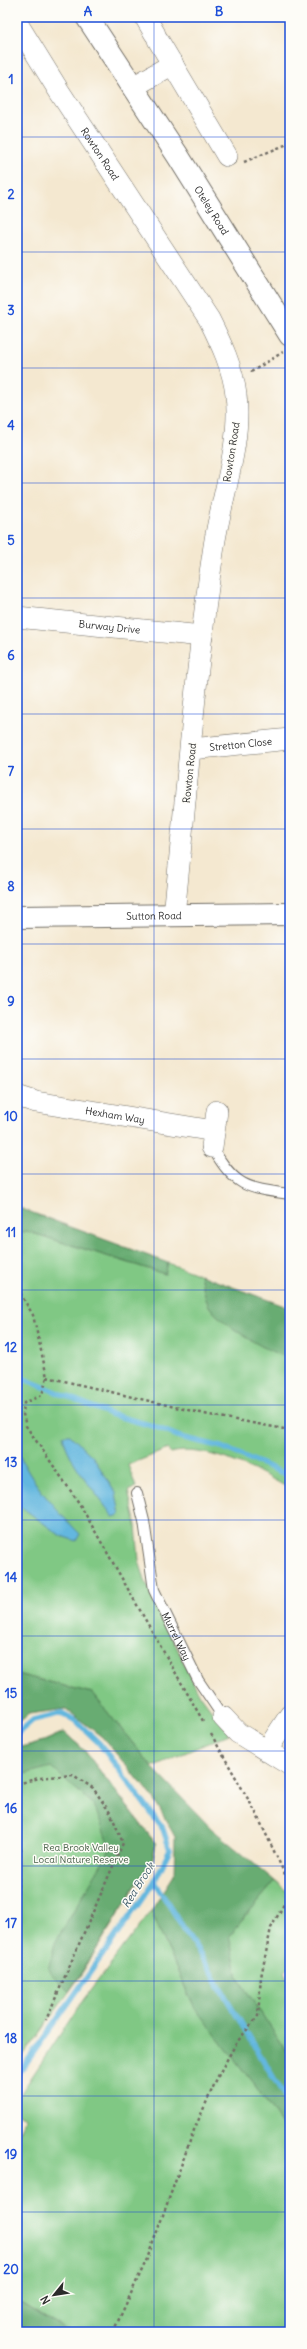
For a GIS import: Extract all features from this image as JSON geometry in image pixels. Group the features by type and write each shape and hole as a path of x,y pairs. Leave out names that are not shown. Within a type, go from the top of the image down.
{"main road":[{"name":"Oteley Road","path":"87,17 133,87 288,342"},
{"name":"Sutton Road","path":"17,917 290,914"}],"street":[{"name":"Rowton Road","path":"17,23 59,91 209,319 225,350 236,395 237,422 214,545 202,636 174,915"},
{"path":"153,30 172,64 232,161"},
{"path":"133,87 172,64"},
{"name":"Burway Drive","path":"17,617 202,636"},
{"name":"Stretton Close","path":"191,749 290,739"},
{"name":"Hexham Way","path":"17,1096 36,1102 214,1130"},
{"path":"267,1750 290,1715"},
{"name":"Murrel Way","path":"212,1724 238,1733 290,1765"}],"lane":[{"path":"214,1130 227,1170 244,1186 290,1194"},
{"name":"Murrel Way","path":"137,1493 144,1521 154,1590 198,1680 212,1724"}],"path":[{"path":"232,161 290,143"},
{"path":"233,382 288,342"},
{"path":"17,1288 34,1315 46,1379 42,1395 24,1403 26,1426 79,1503 212,1724 290,1885"},
{"path":"46,1379 209,1415 290,1430"},
{"path":"17,1784 39,1778 73,1775 92,1788 111,1814 123,1843 46,2020"},
{"path":"17,1837 21,1850 17,1896"},
{"path":"113,2332 147,2259 194,2130 219,2074 238,2042 254,2024 258,2016 261,1977 271,1928 290,1893"}],"green space":[{"path":"17,1207 168,1263 165,1274 26,1231 17,1235"},
{"path":"26,1231 165,1274 168,1263 200,1275 204,1294 210,1307 218,1316 237,1331 261,1345 272,1351 290,1357 290,1486 283,1485 244,1465 198,1452 183,1451 170,1453 168,1449 128,1465 136,1487 128,1491 136,1525 139,1561 146,1583 198,1692 229,1734 152,1767 92,1693 17,1674 17,1235"},
{"path":"200,1275 290,1308 290,1357 261,1346 237,1331 218,1316 210,1307 204,1294"},
{"path":"17,1674 92,1693 152,1767 212,1829 275,1881 229,1936 238,1978 290,2057 290,2137 256,2087 194,2007 151,1911 174,1875 175,1837 153,1797 102,1737 66,1709 29,1714 17,1724"},
{"name":"Rea Brook Valley Local Nature Reserve","path":"64,1732 84,1750 156,1844 153,1858 79,1978 17,2064 17,1748 44,1741"},
{"path":"64,1732 84,1750 156,1844 153,1858 69,1992 48,1970 55,1943 110,1849 94,1805 51,1767 17,1776 17,1748 44,1741"},
{"path":"275,1881 290,1894 288,1930 290,1934 290,1967 285,1971 290,1985 290,2057 238,1978 229,1936"},
{"path":"151,1911 192,2003 256,2087 290,2137 290,2332 69,2332 17,2301 17,2138 26,2118 17,2114 17,2099 83,2000"},
{"path":"17,2301 69,2332 17,2332"}],"water":[{"path":"70,1435 93,1457 116,1493 120,1515 113,1517 84,1478 66,1446 63,1436"},
{"path":"17,1450 29,1474 37,1485 53,1506 80,1534 76,1541 61,1536 17,1504"}],"waterway":[{"path":"17,1376 110,1414 153,1426 180,1437 222,1447 290,1476"},
{"name":"Rea Brook","path":"17,1734 33,1720 62,1713 76,1721 99,1743 163,1829 170,1850 154,1882 17,2076"},
{"path":"154,1882 172,1909 290,2105"}]}
